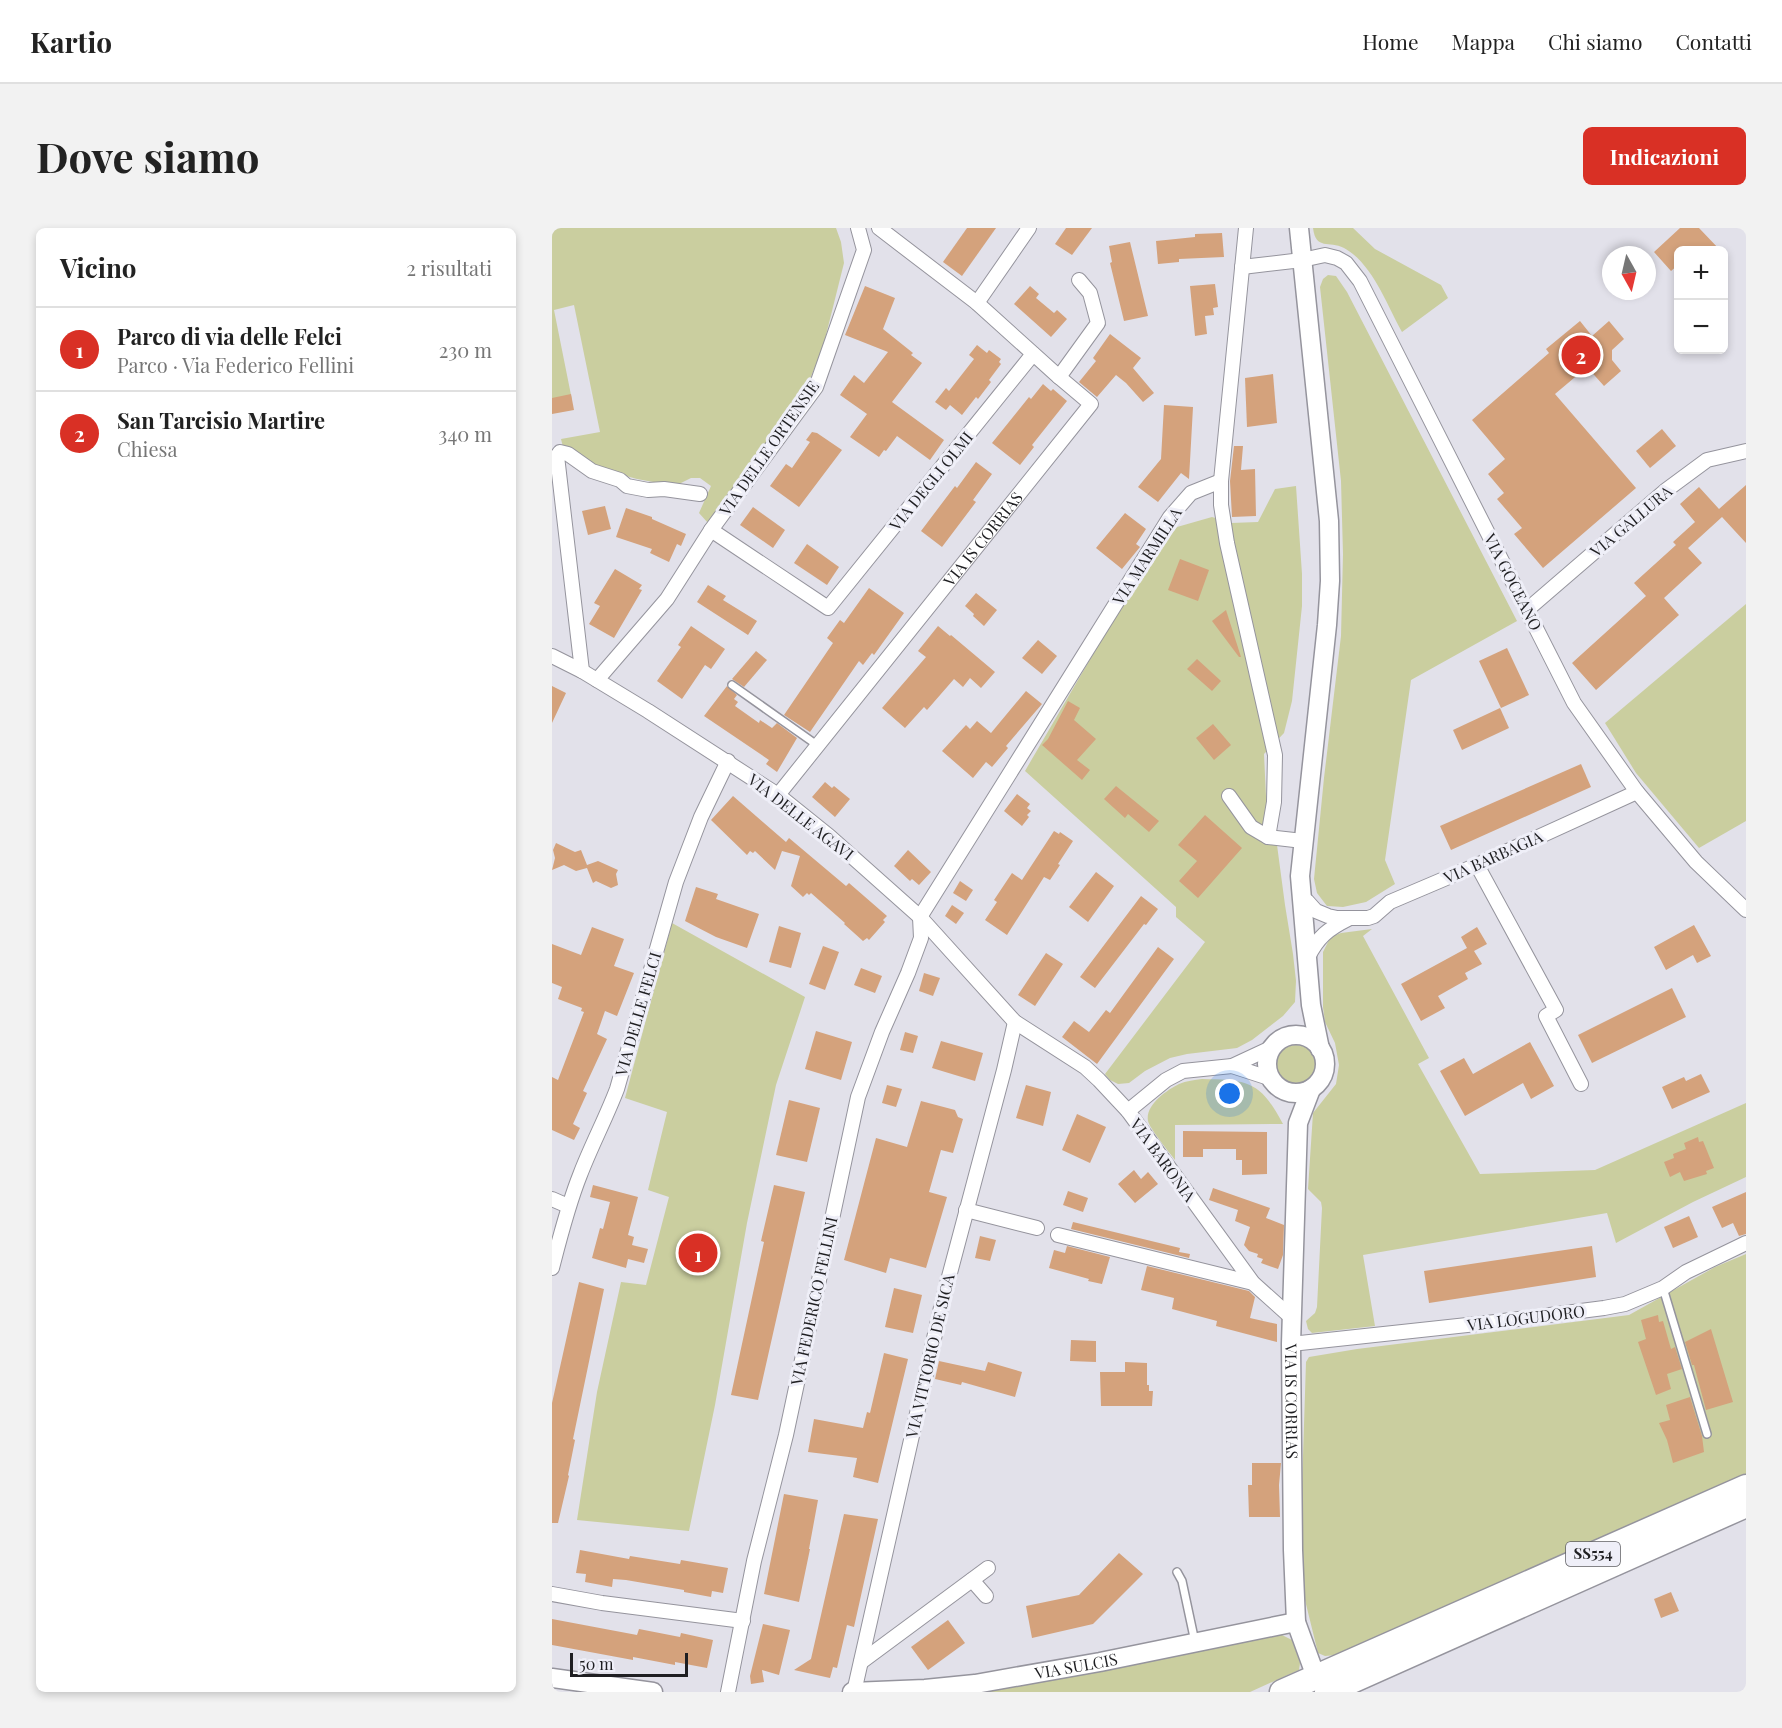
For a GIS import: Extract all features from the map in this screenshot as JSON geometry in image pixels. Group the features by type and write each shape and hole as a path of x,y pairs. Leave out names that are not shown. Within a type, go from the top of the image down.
{"highway":[{"name":"SS554","path":"1321,1684 1746,1487"},
{"name":"SS554","path":"1282,1692 1321,1684 1746,1505"}],"street":[{"name":"VIA DELLE ORTENSIE","path":"597,680 667,599 711,530 816,387 864,250 858,228"},
{"path":"879,228 977,303 1059,377 1098,323 1090,293 1079,280"},
{"path":"977,303 1029,228"},
{"path":"1246,228 1221,481 1221,506 1227,543 1275,755 1274,802 1268,837"},
{"path":"1232,1066 1276,1084 1288,1092 1296,1093 1311,1089 1322,1078 1325,1068 1311,1005 1300,876 1327,625 1330,581 1329,521 1299,228"},
{"name":"VIA GOCEANO","path":"1302,260 1325,255 1337,258 1346,263 1360,281 1574,703 1637,792 1696,862 1746,910"},
{"path":"1242,267 1302,260"},
{"name":"VIA DEGLI OLMI","path":"828,608 1033,354"},
{"name":"VIA IS CORRIAS","path":"778,795 1091,404 1059,377"},
{"name":"VIA GALLURA","path":"1527,610 1665,491 1707,460 1746,451"},
{"path":"582,671 558,456 560,452 568,454 592,471 620,480 627,486 700,494"},
{"name":"VIA MARMILLA","path":"920,917 1170,517 1191,493 1221,481"},
{"name":"VIA DELLE ORTENSIE","path":"711,530 828,608"},
{"name":"VIA DELLE AGAVI","path":"552,656 597,680 778,795 829,836 920,917 1015,1022"},
{"name":"VIA DELLE FELCI","path":"552,1268 568,1206 617,1089 676,882 701,817 728,762"},
{"name":"VIA BARBAGIA","path":"1350,918 1374,916 1390,902 1637,792"},
{"path":"1229,796 1251,827 1268,837 1303,841"},
{"path":"1477,865 1556,1010 1546,1016 1581,1084"},
{"path":"1300,897 1316,911 1328,916 1350,918"},
{"name":"VIA FEDERICO FELLINI","path":"728,1692 754,1561 786,1435 858,1097 921,938 920,917"},
{"path":"1308,957 1318,939 1334,926 1350,918"},
{"path":"1276,1084 1268,1071 1270,1054 1311,1005"},
{"name":"VIA BARONIA","path":"1015,1022 1085,1066 1128,1111 1253,1283 1292,1318"},
{"name":"VIA VITTORIO DE SICA","path":"853,1692 942,1303 1015,1022"},
{"path":"1128,1111 1166,1080 1183,1071 1232,1066 1282,1041 1299,1036 1309,1039 1320,1049"},
{"name":"VIA IS CORRIAS","path":"1276,1084 1298,1123"},
{"name":"VIA IS CORRIAS","path":"1311,1089 1298,1123 1291,1344 1292,1483 1296,1622 1321,1684"},
{"path":"552,1199 568,1206"},
{"path":"966,1210 1037,1228"},
{"path":"1058,1235 1253,1283"},
{"name":"VIA LOGUDORO","path":"1291,1344 1625,1304 1663,1288 1686,1272 1746,1243"},
{"path":"861,1662 988,1568"},
{"path":"972,1580 986,1596"},
{"path":"552,1594 602,1603 742,1621"},
{"name":"VIA SULCIS","path":"853,1692 893,1692 975,1684 1100,1662 1296,1622"},
{"path":"552,1678 653,1692"}],"lane":[{"path":"732,685 817,745"},
{"path":"1663,1288 1707,1434"},
{"path":"1177,1572 1182,1581 1196,1642"}],"green space":[{"path":"552,228 836,228 844,263 823,347 808,384 708,523 699,513 711,486 700,478 691,478 675,486 637,479 566,459 561,439 600,432 574,305 554,310 572,400 552,404"},
{"path":"1313,228 1353,228 1375,249 1441,285 1448,298 1402,332 1378,285 1363,264 1344,248 1324,244 1317,240"},
{"path":"1328,275 1336,276 1347,292 1517,621 1411,680 1385,860 1395,884 1366,902 1343,907 1327,906 1317,893 1314,879 1341,636 1343,554 1341,481 1320,287 1323,279"},
{"path":"1296,486 1302,606 1292,701 1284,733 1264,754 1266,796 1277,845 1293,954 1296,981 1295,1002 1283,1016 1252,1040 1237,1048 1170,1058 1145,1071 1129,1083 1118,1084 1105,1074 1205,942 1176,917 1176,907 1025,771 1124,601 1156,552 1177,527 1212,517 1231,523 1258,522 1275,489"},
{"path":"1746,604 1746,821 1699,848 1636,773 1605,723"},
{"path":"672,923 805,997 776,1085 747,1223 715,1405 689,1531 577,1520 597,1392 621,1282 646,1285 669,1197 648,1190 667,1112 625,1098"},
{"path":"1372,929 1363,936 1429,1058 1418,1064 1480,1174 1595,1170 1746,1103 1746,1177 1616,1243 1607,1213 1363,1255 1375,1326 1312,1333 1306,1321 1315,1313 1317,1307 1322,1208 1321,1202 1308,1189 1313,1113 1336,1084 1339,1065 1335,1043 1325,1022 1323,952 1333,936"},
{"path":"1296,1045 1304,1046 1310,1051 1315,1057 1315,1073 1310,1079 1304,1084 1296,1085 1288,1084 1282,1079 1277,1073 1276,1065 1277,1057 1282,1051 1288,1046"},
{"path":"1202,1079 1231,1080 1252,1086 1267,1099 1283,1124 1175,1125 1175,1160 1149,1125 1150,1109 1163,1094 1179,1084"},
{"path":"1746,1254 1746,1474 1336,1655 1325,1656 1318,1653 1304,1596 1301,1519 1306,1362 1309,1357 1629,1315 1715,1267"},
{"path":"1280,1634 1292,1640 1300,1663 1299,1670 1250,1692 969,1692 1086,1674"}],"building":[{"path":"967,228 996,228 962,276 943,262"},
{"path":"1066,228 1092,228 1072,255 1055,244"},
{"path":"1680,228 1699,228 1716,246 1674,246 1674,268 1671,271 1656,254 1656,250"},
{"path":"1222,233 1224,257 1179,259 1179,262 1158,264 1156,241 1195,237 1195,234"},
{"path":"1130,242 1148,316 1124,321 1110,263 1112,262 1109,246"},
{"path":"1215,284 1218,307 1213,308 1214,315 1205,316 1207,334 1195,336 1190,286"},
{"path":"865,286 895,298 883,329 922,363 892,402 944,440 930,460 897,436 879,457 850,437 867,414 840,395 854,375 864,383 888,352 845,335"},
{"path":"1030,286 1039,294 1036,298 1054,313 1057,310 1067,319 1051,337 1014,304"},
{"path":"1580,321 1592,336 1609,321 1624,339 1612,350 1612,360 1621,371 1604,386 1587,367 1555,394 1636,488 1543,568 1514,534 1522,528 1497,499 1504,493 1488,474 1505,459 1472,420 1549,353 1546,349"},
{"path":"1110,334 1141,358 1133,368 1154,393 1143,402 1116,375 1097,397 1079,382 1096,361 1093,358"},
{"path":"977,345 987,353 989,350 1001,359 999,362 1001,364 978,399 976,397 962,415 950,405 946,410 935,402 946,388 949,391 974,359 969,355"},
{"path":"1273,374 1277,423 1247,427 1245,378"},
{"path":"1043,384 1067,401 1032,445 1034,447 1020,465 992,443 1029,397 1031,399"},
{"path":"571,394 574,410 552,414 552,398"},
{"path":"1164,405 1193,407 1189,479 1181,473 1158,502 1138,487 1161,459"},
{"path":"1662,429 1676,446 1650,468 1636,451"},
{"path":"812,432 842,450 799,507 770,486 786,464 792,468 810,442 806,440"},
{"path":"1234,446 1243,446 1241,470 1255,469 1256,516 1232,517 1230,481"},
{"path":"976,462 992,474 973,500 976,502 942,547 921,531"},
{"path":"1746,485 1746,543 1722,517 1688,548 1702,563 1664,598 1679,615 1596,690 1572,663 1646,596 1634,583 1676,545 1673,542 1695,522 1680,504 1699,487 1719,509"},
{"path":"605,506 611,529 588,535 582,511"},
{"path":"753,507 785,530 773,548 740,525"},
{"path":"626,508 652,517 686,534 681,546 677,544 669,562 650,553 652,549 616,537"},
{"path":"1125,513 1146,529 1136,544 1140,547 1122,569 1096,548"},
{"path":"807,544 839,567 827,585 794,563"},
{"path":"1180,559 1209,570 1198,601 1168,590"},
{"path":"615,569 642,585 639,589 642,590 614,638 589,624 600,606 594,603"},
{"path":"708,585 726,596 723,600 757,621 748,635 697,602"},
{"path":"869,588 904,613 874,655 872,653 863,665 859,661 810,732 784,715 833,643 827,638 840,620 844,623"},
{"path":"976,593 997,610 984,626 965,606"},
{"path":"1226,610 1241,657 1212,621"},
{"path":"691,626 725,649 711,669 705,665 682,699 657,681 681,647 678,645"},
{"path":"938,626 995,672 981,688 970,678 963,687 954,679 927,710 924,707 905,728 882,708 926,657 918,651"},
{"path":"1038,640 1057,656 1042,674 1022,658"},
{"path":"1507,648 1529,695 1501,708 1479,661"},
{"path":"756,651 767,660 744,687 732,679"},
{"path":"1197,659 1221,681 1212,691 1187,669"},
{"path":"552,686 566,693 552,723"},
{"path":"727,686 737,695 734,699 738,702 735,706 759,723 760,720 772,728 777,723 797,738 777,772 766,764 769,760 704,716"},
{"path":"1026,691 1042,704 1006,746 1008,748 992,767 986,762 973,778 942,751 966,725 970,729 977,721 991,733"},
{"path":"1068,701 1080,708 1074,720 1096,739 1077,760 1090,770 1082,780 1042,745 1048,739"},
{"path":"1500,708 1509,728 1462,750 1453,730"},
{"path":"1213,724 1231,745 1214,760 1196,738"},
{"path":"1581,764 1591,787 1451,850 1440,826"},
{"path":"825,782 850,799 835,817 812,797"},
{"path":"1116,786 1159,821 1149,832 1128,814 1125,818 1104,799"},
{"path":"1017,794 1030,804 1027,808 1031,811 1027,815 1029,817 1022,826 1004,811"},
{"path":"733,796 786,842 789,838 846,886 849,883 887,916 883,920 885,922 869,940 867,938 863,941 811,893 803,897 791,886 800,856 782,851 775,870 755,851 753,853 750,851 747,855 711,820"},
{"path":"1205,815 1242,848 1198,898 1179,881 1197,861 1178,845"},
{"path":"1054,831 1059,834 1060,832 1073,841 1050,880 1044,877 1007,935 985,920 997,902 994,900 1012,873 1022,880"},
{"path":"556,843 575,852 581,850 587,865 598,861 618,870 616,874 618,885 611,888 596,881 593,883 587,868 576,871 564,865 552,870 555,858 553,850"},
{"path":"908,850 931,872 919,885 912,879 910,881 894,866"},
{"path":"1096,872 1114,886 1088,922 1069,907"},
{"path":"960,881 973,890 966,901 953,893"},
{"path":"696,887 718,894 716,899 759,914 747,948 716,937 685,921"},
{"path":"1141,896 1158,909 1095,988 1080,977"},
{"path":"952,905 964,913 956,924 945,916"},
{"path":"1694,925 1711,956 1697,963 1693,955 1666,970 1654,947"},
{"path":"779,926 801,933 791,968 769,962"},
{"path":"592,927 624,939 614,966 634,973 617,1016 605,1011 597,1034 607,1039 583,1091 587,1093 573,1124 580,1128 574,1140 552,1130 552,1077 558,1080 584,1012 581,1011 582,1008 558,999 562,987 552,983 552,944 581,955"},
{"path":"1477,927 1487,944 1474,951 1482,964 1465,973 1468,979 1438,996 1445,1008 1421,1021 1401,984 1467,948 1461,937"},
{"path":"823,946 839,952 825,990 809,984"},
{"path":"1158,947 1174,959 1097,1064 1062,1037 1074,1021 1089,1032 1106,1010 1110,1013"},
{"path":"1046,953 1063,964 1035,1006 1018,995"},
{"path":"861,968 882,976 875,993 854,985"},
{"path":"924,973 940,978 933,996 919,991"},
{"path":"1672,988 1686,1017 1592,1063 1578,1035"},
{"path":"816,1031 852,1042 841,1080 805,1069"},
{"path":"905,1032 918,1036 913,1053 900,1050"},
{"path":"941,1041 983,1053 975,1081 932,1068"},
{"path":"1530,1042 1554,1086 1531,1099 1523,1083 1465,1116 1440,1071 1464,1058 1473,1074"},
{"path":"1701,1074 1710,1092 1672,1109 1662,1087 1684,1077 1686,1081"},
{"path":"887,1085 902,1089 896,1107 882,1103"},
{"path":"1026,1085 1051,1092 1043,1126 1016,1118"},
{"path":"789,1100 820,1108 807,1162 776,1155"},
{"path":"921,1101 955,1110 958,1117 963,1119 953,1153 941,1150 929,1192 947,1197 926,1268 890,1258 886,1273 844,1260 876,1138 907,1147"},
{"path":"1077,1114 1106,1127 1090,1163 1062,1150"},
{"path":"1183,1131 1267,1132 1267,1174 1242,1175 1242,1160 1236,1160 1236,1149 1203,1149 1203,1157 1183,1157"},
{"path":"1698,1137 1699,1142 1703,1141 1714,1168 1706,1171 1707,1174 1684,1181 1680,1172 1670,1177 1664,1162 1674,1158 1673,1154 1686,1149 1684,1143"},
{"path":"1134,1170 1141,1179 1148,1172 1158,1184 1135,1203 1118,1184"},
{"path":"593,1185 638,1197 628,1235 634,1237 632,1245 648,1249 644,1263 628,1259 626,1268 592,1258 610,1202 590,1197"},
{"path":"774,1185 805,1192 758,1400 731,1395"},
{"path":"1213,1188 1270,1208 1266,1218 1284,1225 1283,1255 1278,1269 1261,1263 1263,1259 1257,1257 1258,1254 1249,1251 1244,1245 1250,1227 1235,1221 1238,1210 1209,1200"},
{"path":"1068,1191 1088,1198 1083,1212 1063,1205"},
{"path":"1746,1192 1746,1234 1739,1236 1733,1223 1722,1228 1712,1207"},
{"path":"1689,1216 1698,1237 1673,1248 1664,1227"},
{"path":"1073,1222 1180,1248 1179,1252 1190,1254 1189,1258 1071,1229"},
{"path":"980,1236 996,1240 990,1261 975,1258"},
{"path":"1067,1246 1110,1257 1102,1284 1049,1268 1054,1250 1065,1253"},
{"path":"1592,1246 1596,1277 1429,1303 1424,1271"},
{"path":"1147,1266 1249,1291 1255,1297 1250,1318 1277,1324 1277,1342 1216,1326 1217,1321 1172,1309 1174,1298 1141,1290"},
{"path":"579,1282 604,1289 573,1439 575,1440 569,1476 558,1523 552,1523 552,1403"},
{"path":"894,1288 922,1295 913,1333 885,1327"},
{"path":"1658,1315 1659,1322 1663,1321 1671,1349 1675,1347 1682,1369 1667,1374 1671,1389 1656,1395 1638,1342 1646,1339 1641,1320"},
{"path":"1711,1329 1733,1402 1706,1410 1694,1365 1692,1365 1685,1342"},
{"path":"1071,1340 1096,1341 1096,1362 1070,1361"},
{"path":"884,1353 908,1359 878,1483 853,1477 857,1458 808,1452 814,1419 863,1428 867,1412 870,1413"},
{"path":"939,1361 985,1371 988,1362 1022,1372 1015,1397 962,1382 961,1385 935,1379"},
{"path":"1125,1362 1147,1363 1147,1385 1149,1385 1149,1391 1153,1391 1152,1406 1101,1406 1100,1372 1125,1372"},
{"path":"1690,1397 1702,1436 1704,1452 1673,1463 1667,1440 1659,1423 1670,1420 1666,1405"},
{"path":"1252,1463 1281,1463 1280,1517 1249,1517 1248,1485 1252,1485"},
{"path":"784,1494 818,1500 799,1602 764,1594"},
{"path":"844,1514 878,1519 854,1627 847,1625 837,1668 833,1667 830,1678 794,1670 811,1659"},
{"path":"580,1550 629,1559 630,1556 680,1564 681,1560 728,1568 723,1593 712,1591 711,1597 626,1580 613,1579 612,1587 585,1582 586,1574 576,1573"},
{"path":"1119,1553 1143,1574 1093,1624 1032,1638 1026,1606 1079,1595"},
{"path":"1671,1592 1679,1611 1661,1618 1654,1599"},
{"path":"552,1619 637,1635 639,1629 680,1637 681,1633 713,1640 707,1668 633,1657 633,1660 552,1645"},
{"path":"948,1620 965,1643 928,1670 911,1647"},
{"path":"763,1624 790,1630 779,1675 762,1670 764,1682 751,1684 750,1676"}],"place":[{"name":"San Tarcisio Martire","path":"1581,355"},
{"name":"Parco di via delle Felci","path":"698,1253"}]}
